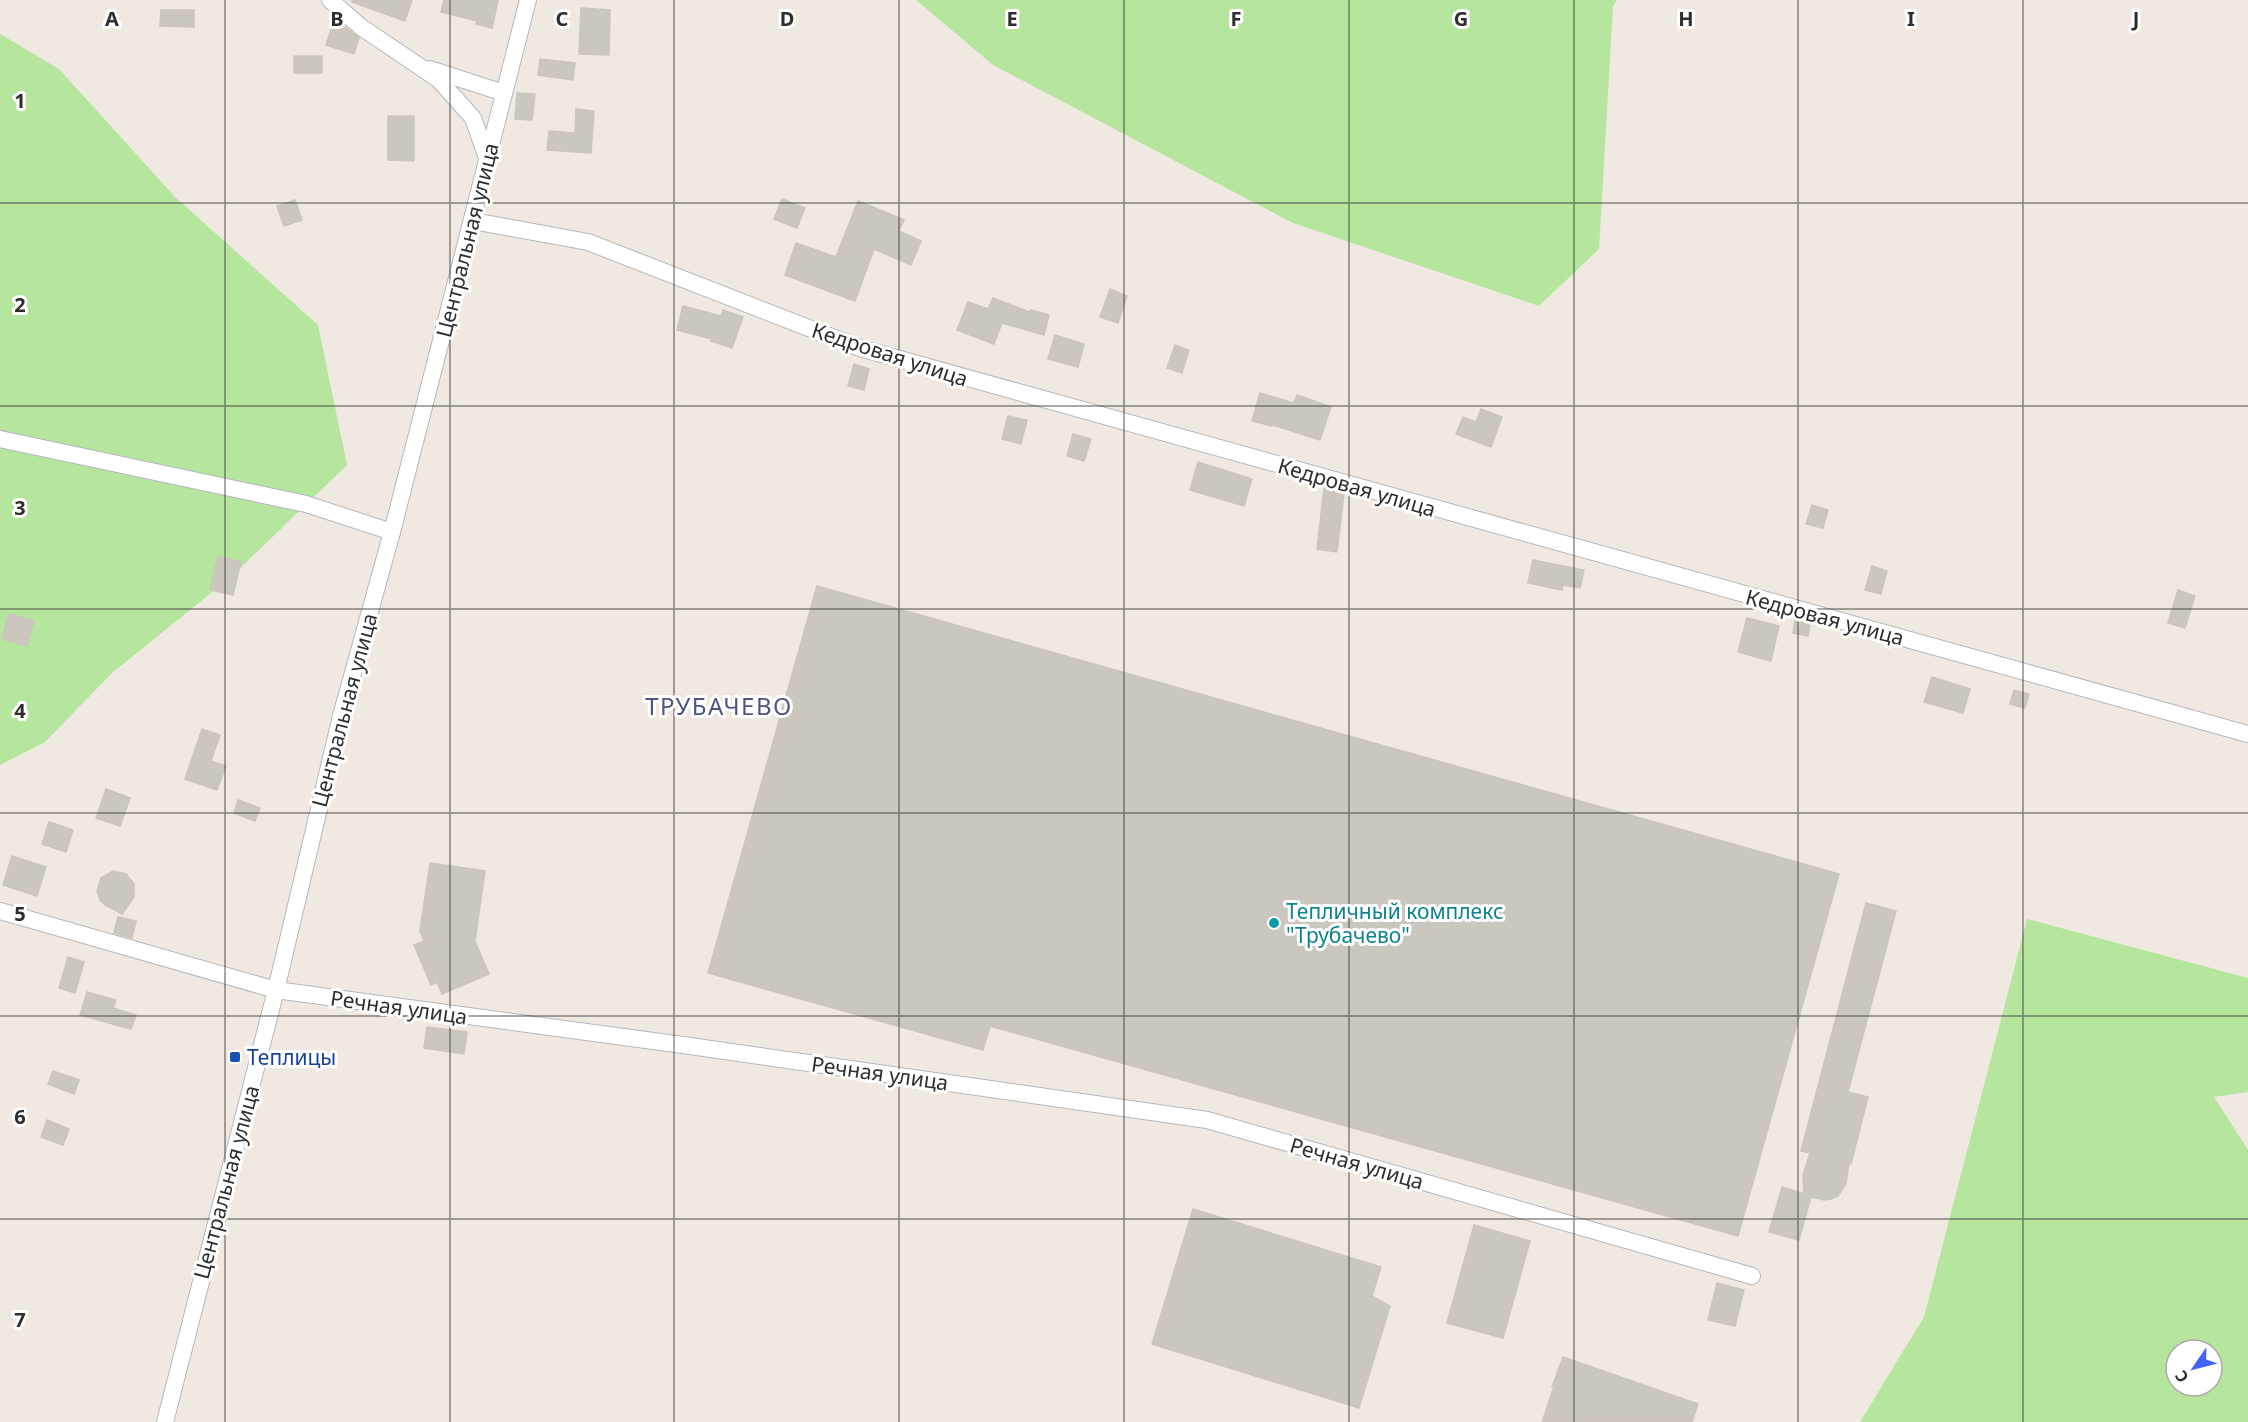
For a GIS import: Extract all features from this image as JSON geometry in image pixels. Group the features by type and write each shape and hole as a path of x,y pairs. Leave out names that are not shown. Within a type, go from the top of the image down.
{"street":[{"path":"330,0 361,27 421,65 438,79 473,118 487,159"},
{"name":"Центральная улица","path":"165,1422 207,1251 276,990 341,716 392,532 528,0"},
{"path":"421,65 504,93"},
{"name":"Кедровая улица","path":"473,221 588,242 860,348 2248,734"},
{"path":"0,439 306,504 392,532"},
{"name":"Речная улица","path":"0,910 276,990 683,1045 1207,1120 1752,1276"}],"green space":[{"path":"916,0 1617,0 1613,6 1599,249 1539,306 1293,223 993,65"},
{"path":"0,34 59,69 175,197 318,325 347,465 232,576 112,673 45,742 0,765"},
{"path":"2027,919 2248,978 2248,1092 2214,1097 2248,1150 2248,1422 1860,1422 1924,1317"}],"building":[{"path":"352,0 412,0 405,21 352,2"},
{"path":"444,0 498,0 492,28 476,24 477,21 441,12"},
{"path":"581,8 610,10 609,55 579,54"},
{"path":"161,10 194,10 194,27 160,26"},
{"path":"333,23 345,27 359,38 354,54 326,45"},
{"path":"294,56 322,56 322,73 294,73"},
{"path":"540,59 575,63 573,80 538,75"},
{"path":"517,93 535,94 532,120 515,119"},
{"path":"576,109 594,111 591,153 547,150 549,131 575,133"},
{"path":"388,116 414,116 414,161 388,160"},
{"path":"782,199 805,208 797,228 774,219"},
{"path":"295,200 302,220 284,226 277,206"},
{"path":"858,201 904,220 899,231 921,241 911,265 874,249 855,301 785,275 796,243 836,257"},
{"path":"1110,289 1127,296 1118,323 1100,317"},
{"path":"993,298 1030,312 1031,310 1049,315 1044,335 1002,323 994,344 957,330 968,302 988,309"},
{"path":"683,306 721,316 723,310 743,317 732,348 711,341 712,339 677,330"},
{"path":"1055,335 1084,344 1078,367 1048,359"},
{"path":"1175,345 1189,350 1182,373 1167,368"},
{"path":"854,364 869,369 864,390 848,386"},
{"path":"1260,393 1294,403 1297,395 1331,407 1320,440 1252,421"},
{"path":"1481,409 1502,417 1491,447 1456,434 1463,417 1476,422"},
{"path":"1008,416 1027,420 1021,444 1002,439"},
{"path":"1073,434 1091,439 1084,461 1067,456"},
{"path":"1198,462 1252,479 1244,506 1190,490"},
{"path":"1324,488 1344,493 1337,552 1317,549"},
{"path":"1812,505 1828,510 1823,528 1806,524"},
{"path":"218,556 241,562 233,595 210,590"},
{"path":"1533,560 1584,570 1580,588 1563,585 1562,590 1528,583"},
{"path":"1872,566 1887,571 1881,594 1865,590"},
{"name":"Тепличный комплекс \"Трубачево\"","path":"817,586 1839,874 1738,1236 990,1026 983,1050 708,973"},
{"path":"2178,590 2195,596 2185,628 2168,623"},
{"path":"9,614 34,621 27,646 2,639"},
{"path":"1747,618 1779,626 1771,661 1738,652"},
{"path":"1795,619 1810,623 1808,636 1793,633"},
{"path":"1932,677 1970,689 1963,713 1924,702"},
{"path":"2014,690 2029,694 2025,708 2010,704"},
{"path":"202,729 220,735 211,761 226,766 217,790 185,779"},
{"path":"106,789 130,798 120,826 96,818"},
{"path":"238,800 260,808 255,821 234,813"},
{"path":"49,822 73,830 66,852 42,844"},
{"path":"12,856 46,867 37,896 3,885"},
{"path":"430,863 485,871 475,941 489,974 442,994 437,982 431,985 414,945 424,941 420,931"},
{"path":"113,871 126,874 134,884 134,897 122,914 105,905 100,900 97,891 101,878"},
{"path":"1866,903 1896,911 1848,1092 1868,1097 1851,1164 1849,1163 1846,1184 1838,1196 1831,1199 1811,1197 1799,1240 1769,1232 1782,1187 1804,1194 1803,1175 1810,1153 1801,1151"},
{"path":"118,917 136,921 132,938 114,933"},
{"path":"68,957 84,962 75,993 59,988"},
{"path":"87,992 116,1000 113,1008 136,1015 131,1029 80,1015"},
{"path":"427,1027 467,1032 464,1054 424,1048"},
{"path":"53,1071 79,1080 74,1094 48,1084"},
{"path":"47,1120 69,1129 63,1145 41,1137"},
{"path":"1193,1209 1381,1267 1372,1296 1390,1306 1359,1408 1152,1344"},
{"path":"1474,1225 1530,1241 1503,1338 1447,1323"},
{"path":"1717,1283 1744,1290 1735,1326 1708,1320"},
{"path":"1563,1357 1698,1404 1692,1422 1542,1422"}],"place":[{"name":"Тепличный комплекс \"Трубачево\"","path":"1274,923"},
{"name":"Теплицы","path":"235,1057"}],"district":[{"name":"ТРУБАЧЕВО","path":"719,705"}]}
